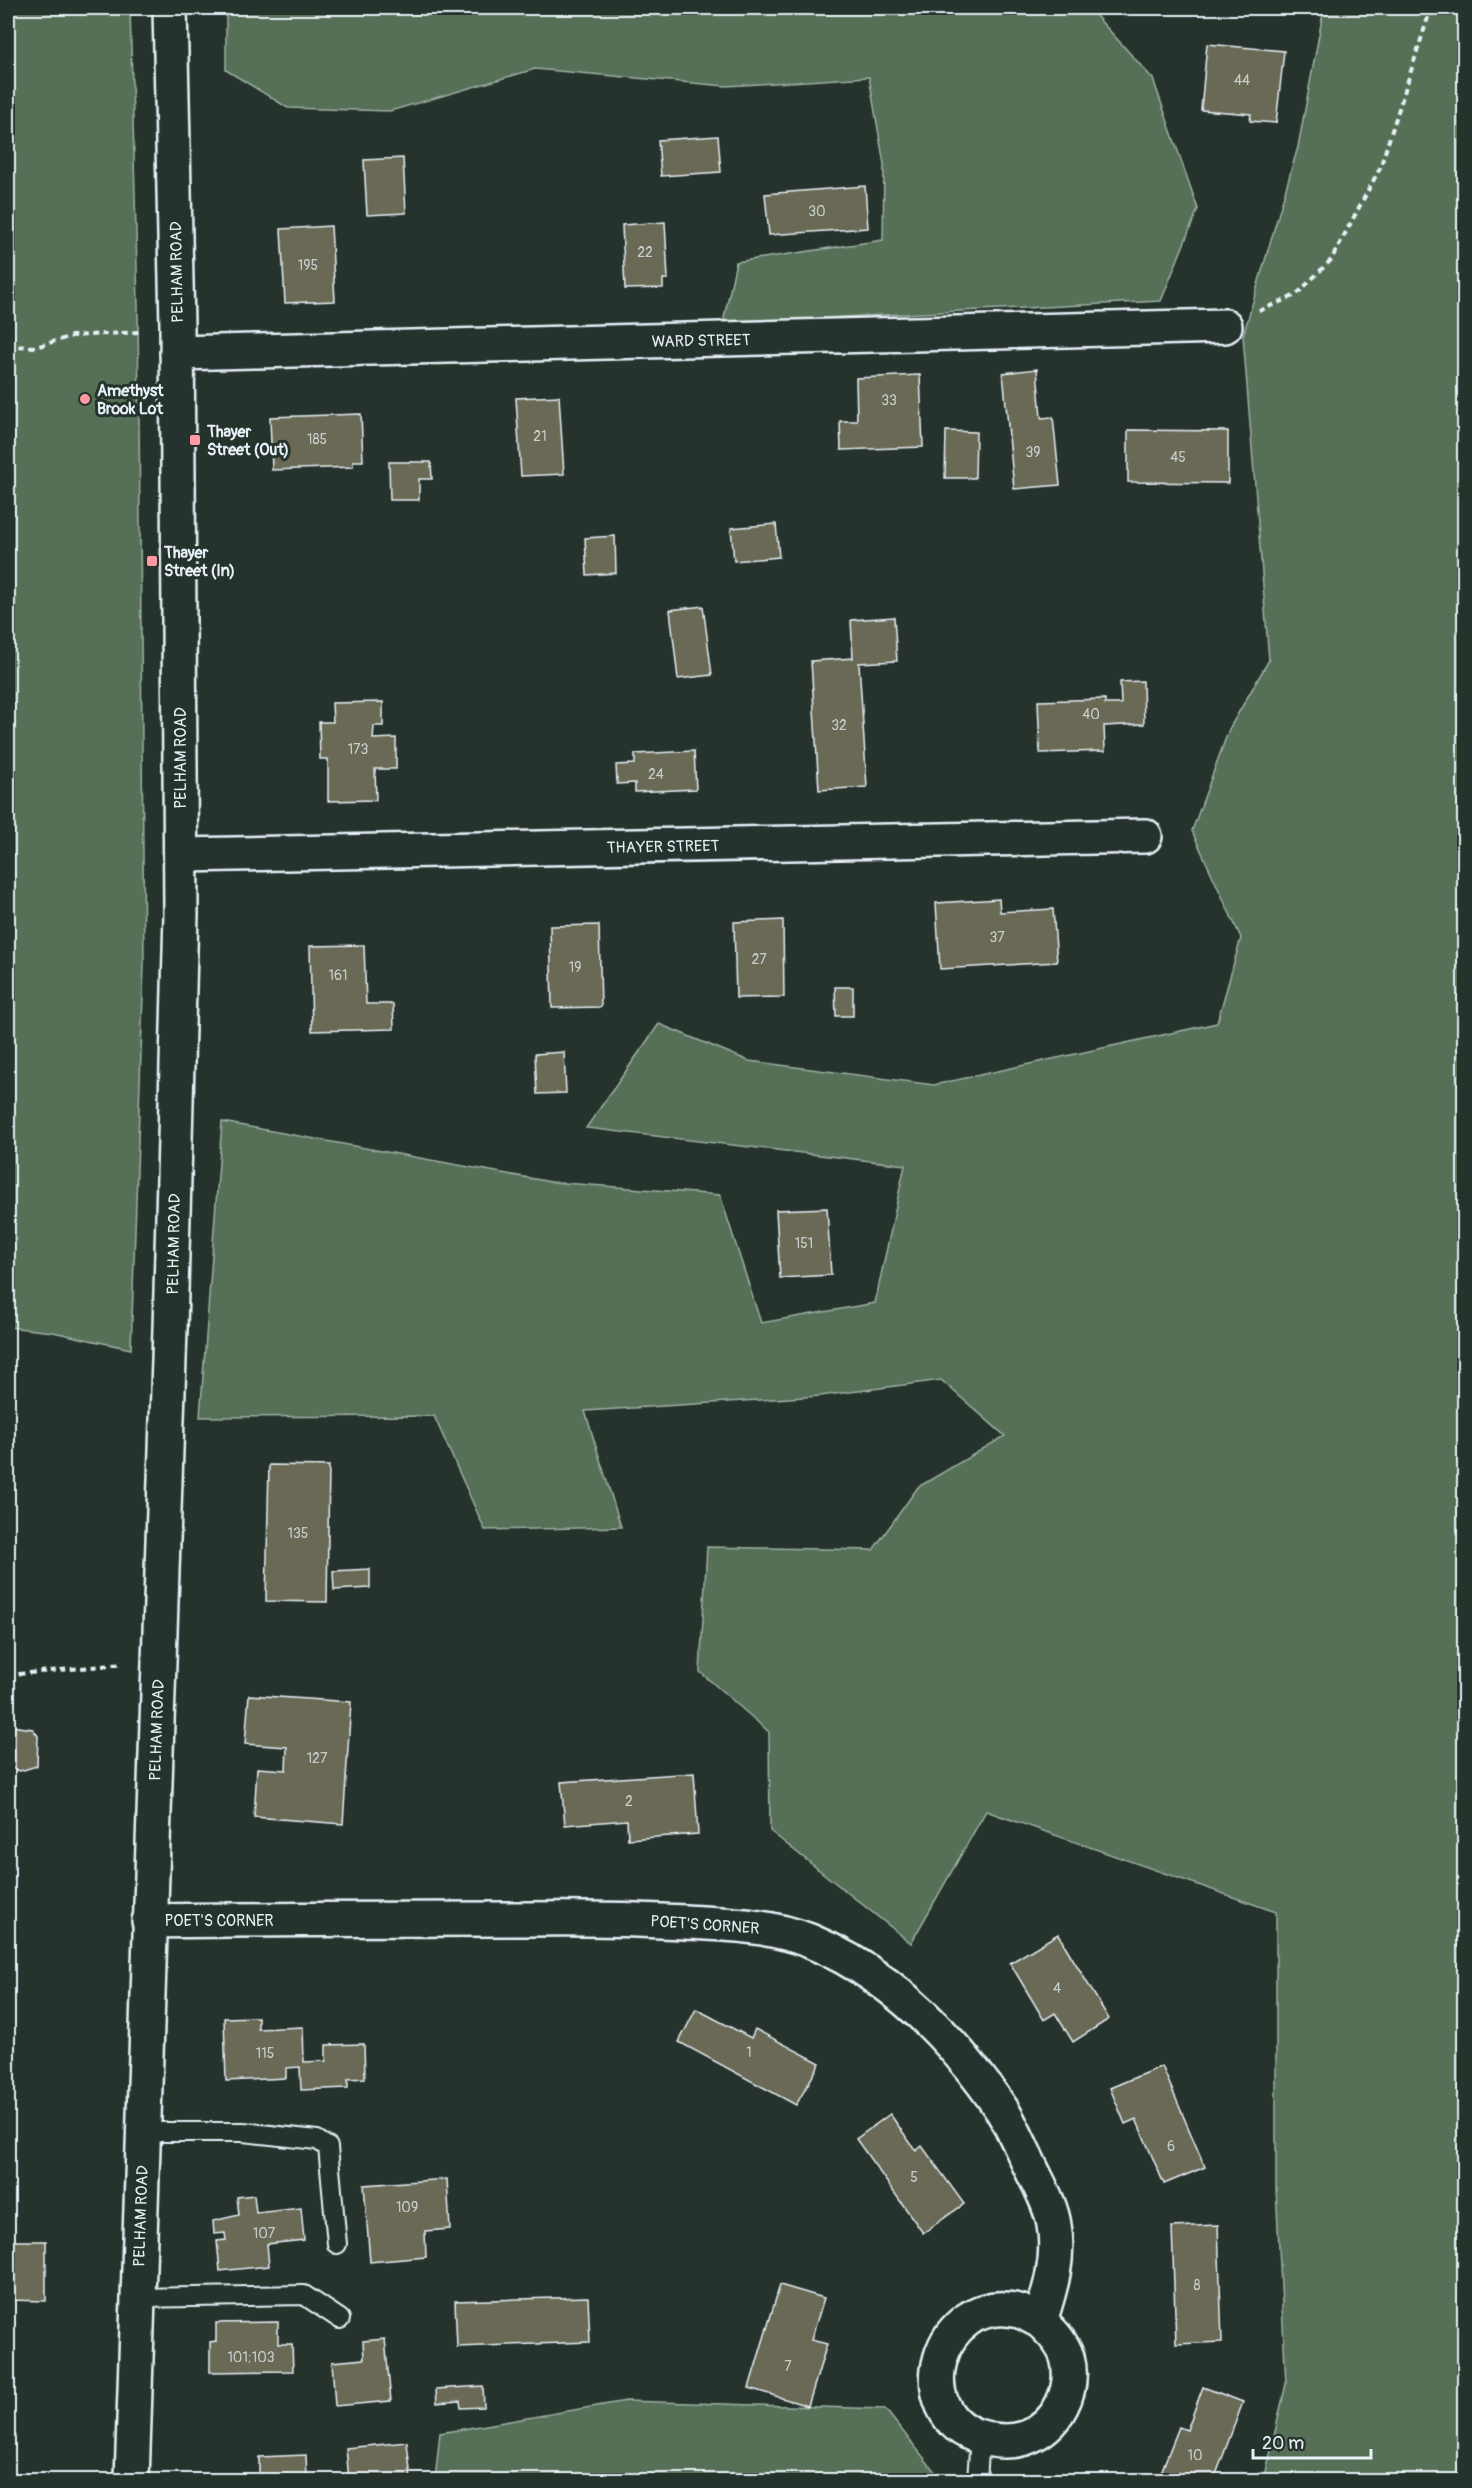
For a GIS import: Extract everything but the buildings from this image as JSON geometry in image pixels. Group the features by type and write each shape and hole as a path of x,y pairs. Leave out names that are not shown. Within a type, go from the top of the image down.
{"street":[{"name":"PELHAM ROAD","path":"132,2481 172,1270 181,855 177,353 170,8"},
{"name":"WARD STREET","path":"177,353 1225,326"},
{"name":"THAYER STREET","path":"181,855 1145,836"},
{"name":"POET'S CORNER","path":"149,1921 614,1918 739,1924 774,1930 807,1940 843,1956 876,1976 911,2005 949,2042 980,2078 1011,2124 1054,2224 1056,2252 1053,2281 1040,2321"},
{"path":"997,2310 1019,2311 1040,2321 1056,2336 1067,2356 1069,2379 1064,2401 1052,2420 1035,2434 1014,2441 993,2442 973,2436 956,2423 944,2406 937,2385 938,2364 945,2344 957,2328 975,2315 997,2310"}],"lane":[{"path":"143,2132 243,2132 317,2139 328,2147 337,2244"},
{"path":"137,2298 304,2295 340,2319"},
{"path":"977,2481 980,2437"}],"path":[{"path":"1225,326 1296,295 1331,260 1380,168 1431,8"},
{"path":"8,346 36,347 72,336 123,332"},
{"path":"8,1676 158,1660"}],"green space":[{"path":"8,8 130,8 138,306 144,964 131,1349 53,1332 8,1327"},
{"path":"226,8 1089,8 1153,79 1198,209 1161,301 723,323 736,262 883,240 884,164 869,77 726,86 535,69 390,111 288,108 226,70"},
{"path":"1324,8 1464,8 1464,2480 1264,2480 1286,2384 1276,2188 1276,1912 986,1811 911,1943 770,1831 769,1732 700,1672 707,1547 873,1550 918,1487 1005,1436 941,1380 820,1396 585,1411 621,1527 485,1530 434,1416 200,1417 222,1122 551,1182 720,1195 761,1323 875,1303 905,1165 586,1128 659,1024 749,1061 934,1085 1217,1023 1241,938 1192,831 1229,729 1269,660 1243,336 1298,147"},
{"path":"626,2401 885,2409 936,2473 938,2480 435,2480 440,2433"}],"place":[{"name":"Amethyst Brook Lot","path":"85,399"},
{"name":"Thayer Street (Out)","path":"195,440"},
{"name":"Thayer Street (In)","path":"152,561"}]}
